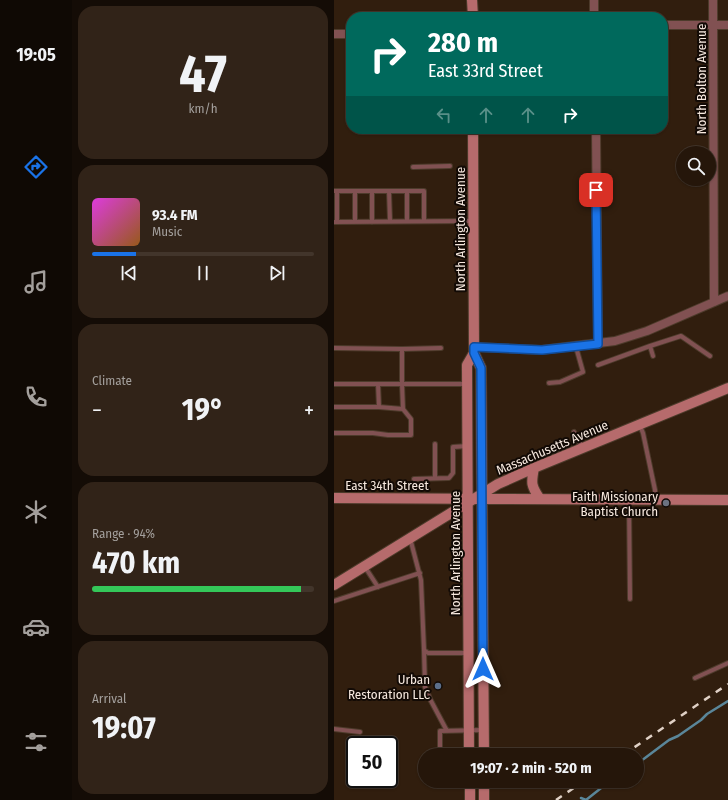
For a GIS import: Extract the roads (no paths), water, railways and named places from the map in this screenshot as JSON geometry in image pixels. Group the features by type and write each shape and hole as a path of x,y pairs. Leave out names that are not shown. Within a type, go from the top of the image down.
{"main road":[{"path":"472,0 473,12"},
{"name":"North Arlington Avenue","path":"469,748 469,653 481,368 474,350 473,134"},
{"name":"North Arlington Avenue","path":"474,350 468,363 468,446 475,498 484,748"},
{"name":"Massachusetts Avenue","path":"334,585 498,484 728,388"},
{"path":"534,468 532,485 533,489 540,498"},
{"name":"East 34th Street","path":"334,498 728,500"},
{"path":"470,788 470,800"},
{"path":"484,788 484,800"}],"street":[{"path":"594,0 594,12"},
{"name":"North Bolton Avenue","path":"712,0 714,302"},
{"path":"668,25 728,25"},
{"path":"334,34 346,34"},
{"path":"596,134 598,344"},
{"path":"474,350 542,350 598,344 631,337 728,296"}],"lane":[{"path":"413,167 450,166"},
{"path":"424,221 424,191 335,191 336,222 473,221"},
{"path":"355,191 355,222"},
{"path":"372,191 372,222"},
{"path":"389,191 390,221"},
{"path":"407,191 407,221"},
{"path":"598,365 680,336 710,356"},
{"path":"650,346 653,356"},
{"path":"549,383 560,382 583,372 576,347"},
{"path":"334,348 441,348"},
{"path":"334,432 411,435 411,419 403,409 402,349"},
{"path":"334,384 468,384"},
{"path":"378,384 379,407"},
{"path":"334,407 379,407 403,409"},
{"path":"640,425 655,490 655,499"},
{"path":"574,432 582,448"},
{"path":"435,444 435,478"},
{"path":"414,479 449,478 453,473 453,447 468,446"},
{"path":"629,499 630,599"},
{"path":"410,538 420,573 424,650 423,669 425,687 447,731"},
{"path":"364,566 378,587"},
{"path":"334,601 420,573"},
{"path":"424,650 428,653 469,653"},
{"path":"695,678 728,663"},
{"path":"334,729 360,732"},
{"path":"440,748 440,731 484,730"}],"waterway":[{"path":"644,759 669,740 678,736 707,714 728,701"},
{"path":"581,798 586,800 601,788"}],"railway":[{"path":"633,748 728,684"},
{"path":"556,800 574,788"}],"place":[{"name":"Faith Missionary Baptist Church","path":"666,503"},
{"name":"Urban Restoration LLC","path":"438,686"}]}
